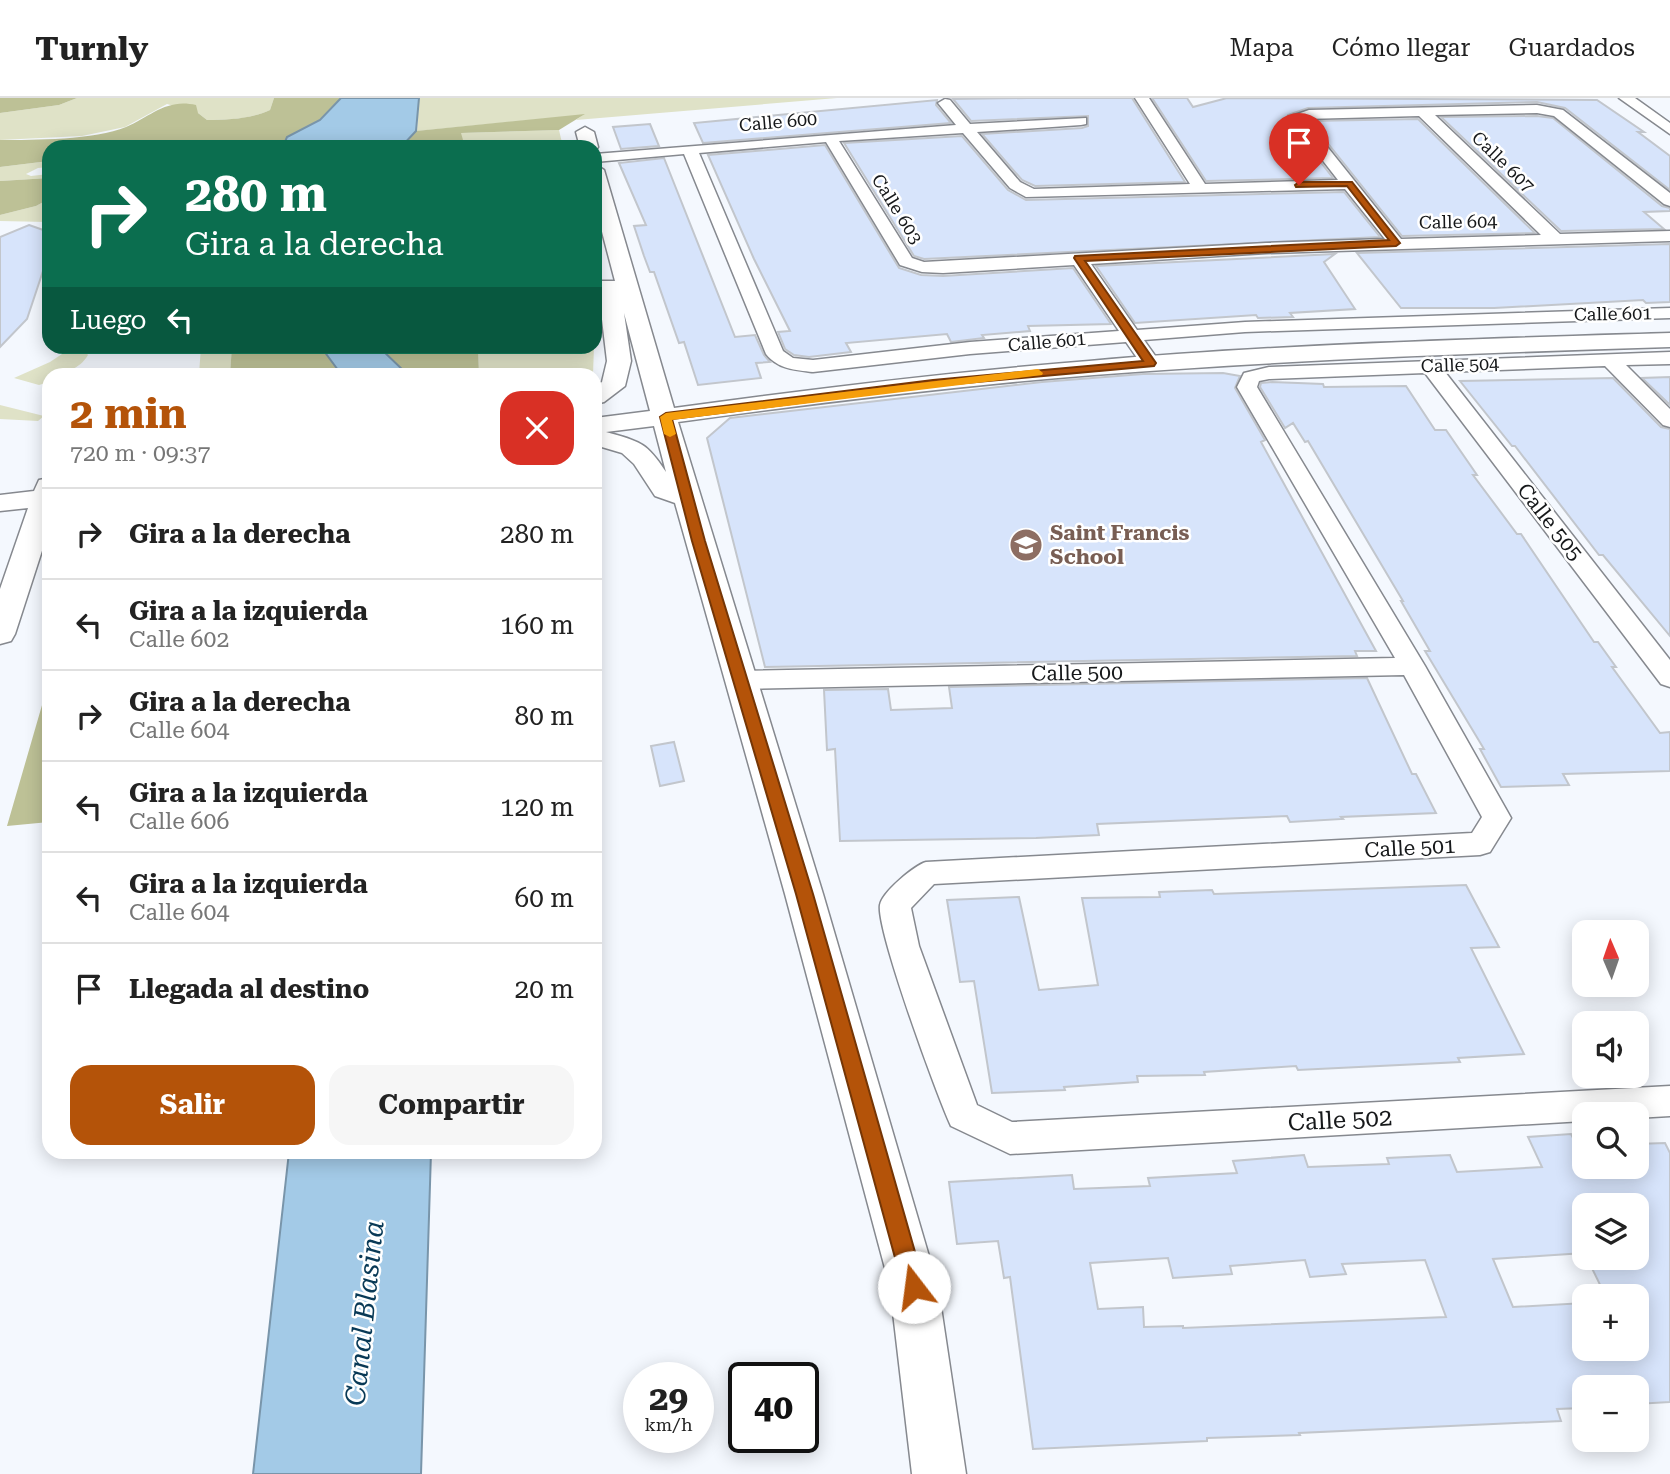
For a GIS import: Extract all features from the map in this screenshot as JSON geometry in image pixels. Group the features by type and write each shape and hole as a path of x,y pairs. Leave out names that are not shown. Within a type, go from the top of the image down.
{"street":[{"path":"1142,98 1200,188"},
{"path":"1626,98 1670,130"},
{"path":"945,103 1015,185 1031,194 1349,184"},
{"path":"1396,243 1296,117 1309,114 1536,109 1558,113 1670,201"},
{"name":"Calle 607","path":"1423,112 1555,239"},
{"name":"Calle 600","path":"602,157 830,137 1081,121"},
{"name":"Calle 603","path":"830,137 906,261 922,267 943,268 1079,258"},
{"name":"Calle 601","path":"690,150 775,354 788,363 813,366 971,348 1142,350 1244,327 1535,331 1670,313"},
{"path":"602,196 804,894 914,1287 939,1474"},
{"name":"Calle 604","path":"1079,258 1396,243 1670,236"},
{"path":"1079,258 1142,350"},
{"path":"602,392 612,386 619,361 609,286 622,269"},
{"path":"602,413 664,411 933,383 1142,350 1373,350 1535,331 1670,330"},
{"path":"1535,331 1670,340"},
{"name":"Calle 504","path":"1251,377 1269,373 1670,358"},
{"path":"1609,359 1670,421"},
{"name":"Calle 505","path":"1430,366 1670,678"},
{"name":"Calle 501","path":"1010,1138 963,1115 903,946 895,905 926,873 1480,844 1497,818 1412,666 1247,387 1251,377"},
{"path":"602,424 664,411"},
{"path":"602,439 631,447 644,459 665,490 688,499"},
{"path":"0,483 42,489"},
{"path":"0,503 42,492"},
{"path":"0,634 42,508"},
{"name":"Calle 500","path":"741,680 1412,666"},
{"name":"Calle 502","path":"1010,1138 1670,1101"}],"green space":[{"path":"0,98 77,98 59,105 0,113"},
{"path":"77,98 274,98 270,110 239,118 207,120 198,113 167,104 125,127 82,136 0,140 0,113 59,105"},
{"path":"274,98 341,98 320,120 286,140 42,140 42,162 0,167 0,140 98,135 126,127 160,109 176,104 196,105 198,113 207,120 239,118 270,110"},
{"path":"419,98 837,98 576,120 583,115 417,131"},
{"path":"585,114 559,130 461,133 463,140 408,140 416,131"},
{"path":"559,130 561,140 462,140 460,133"},
{"path":"42,162 42,168 26,174 42,175 42,178 0,181 0,167"},
{"path":"42,178 42,203 0,215 0,181"},
{"path":"42,203 42,222 0,221 0,215"},
{"path":"62,354 88,355 74,368 42,368 42,384 14,378"},
{"path":"200,354 231,354 230,368 199,368"},
{"path":"231,354 326,354 337,368 230,368"},
{"path":"386,354 478,354 479,368 401,368"},
{"path":"478,354 594,354 593,368 479,368"},
{"path":"0,405 42,416 38,421 0,419"},
{"path":"42,705 42,823 7,826"}],"water":[{"path":"341,98 419,98 416,131 408,140 286,140 320,120"},
{"path":"326,354 386,354 401,368 337,368"},
{"name":"Canal Blasina","path":"288,1159 431,1159 421,1474 253,1474"}],"building":[{"path":"1132,98 1185,182 1035,186 1022,180 982,134 1082,128 1088,126 1088,116 971,121 953,99"},
{"path":"1152,98 1187,98 1193,107 1227,98 1597,100 1644,132 1638,132 1670,156 1670,190 1565,108 1537,102 1308,108 1288,115 1287,119 1333,178 1206,181"},
{"path":"937,100 936,105 951,123 703,143 694,123"},
{"path":"1441,117 1553,118 1662,206 1670,208 1670,211 1644,212 1664,229 1561,231"},
{"path":"1418,119 1535,233 1402,236 1310,121"},
{"path":"650,124 659,146 621,149 613,127"},
{"path":"962,136 1008,190 1026,200 1344,192 1380,237 924,259 914,256 844,143"},
{"path":"825,145 899,268 921,275 943,276 1073,268 1111,324 1028,326 1030,331 982,335 984,338 951,342 947,334 846,343 851,352 809,357 794,355 785,349 778,332 790,331 754,259 708,155"},
{"path":"664,158 735,337 755,335 770,362 756,363 761,378 698,385 684,342 679,343 654,272 650,272 634,226 646,225 619,163"},
{"path":"29,225 42,230 42,274 27,319 0,347 0,237"},
{"path":"1670,244 1670,302 1646,303 1643,300 1494,308 1401,308 1357,253"},
{"path":"1335,254 1324,262 1355,309 1290,313 1293,317 1258,318 1256,315 1135,323 1096,266"},
{"name":"Saint Francis School","path":"1223,373 1240,376 1235,388 1265,440 1261,442 1376,651 1355,651 1357,656 765,667 707,438 730,418 1042,382 1143,374"},
{"path":"1670,377 1670,405 1642,378"},
{"path":"1613,378 1661,427 1670,429 1670,636 1603,555 1599,555 1515,446 1512,446 1460,381"},
{"path":"1261,383 1323,384 1324,387 1406,386 1435,430 1446,430 1477,475 1473,475 1517,534 1521,534 1660,733 1670,732 1670,771 1563,774 1569,785 1501,787 1480,749 1484,749 1425,651 1430,651 1403,601 1308,441 1305,442 1293,423 1285,428 1260,387"},
{"path":"1367,678 1412,774 1416,774 1436,813 1290,822 1287,816 1097,824 1099,835 1036,838 840,841 835,749 827,750 824,690 888,689 891,710 952,708 949,687"},
{"path":"674,742 684,781 660,786 651,746"},
{"path":"1466,885 1499,947 1471,948 1524,1054 1458,1058 1460,1062 1298,1070 1296,1066 1204,1072 1205,1075 1137,1076 1138,1082 1064,1087 1065,1090 992,1093 974,981 960,982 947,900 1019,897 1039,990 1098,985 1082,898 1160,897 1159,892 1212,890 1214,894"},
{"path":"1571,1134 1572,1179 1649,1179 1649,1144 1665,1143 1670,1153 1670,1402 1649,1403 1649,1375 1572,1375 1572,1408 1557,1409 1561,1421 1033,1449 1010,1277 1004,1278 998,1241 957,1244 949,1182 1072,1175 1074,1189 1150,1186 1148,1178 1237,1173 1233,1161 1304,1155 1308,1167 1389,1164 1387,1158 1450,1155 1457,1172 1542,1167 1528,1137","holes":["1572,1193 1649,1193 1649,1270 1593,1270 1600,1284 1649,1284 1649,1361 1572,1361 1572,1304 1513,1307 1493,1259 1572,1254","1168,1258 1173,1278 1232,1274 1230,1266 1305,1260 1310,1277 1346,1274 1342,1264 1425,1260 1446,1317 1183,1328 1144,1327 1143,1307 1098,1309 1090,1263"]}],"slow traffic":[{"path":"670,434 666,417 933,383 1038,373"}],"place":[{"name":"Saint Francis School","path":"1026,545"}],"route":[{"path":"914,1287 804,894 699,541 666,417 933,383 1151,363 1079,258 1396,243 1349,184 1299,185"}]}
